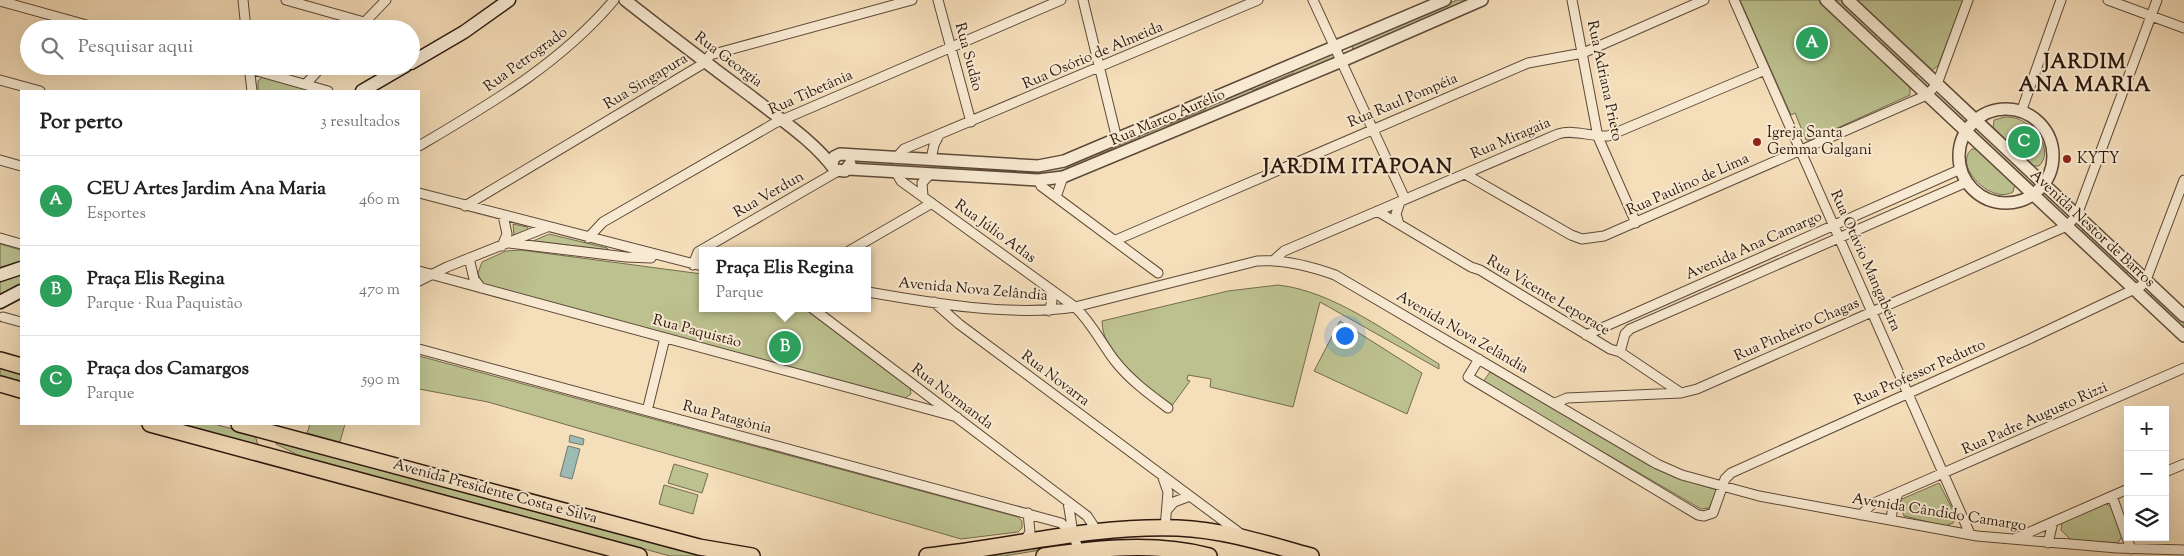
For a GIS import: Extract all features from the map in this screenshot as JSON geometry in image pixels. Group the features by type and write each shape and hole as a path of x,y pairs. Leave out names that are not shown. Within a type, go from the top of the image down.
{"highway":[{"path":"0,360 20,366"},
{"path":"0,384 20,390"},
{"name":"Avenida Presidente Costa e Silva","path":"154,425 639,556"},
{"path":"257,426 274,457"},
{"name":"Avenida Presidente Costa e Silva","path":"257,426 699,547 752,556"},
{"path":"1165,528 1172,537 1192,552"},
{"path":"927,556 1097,531 1165,528 1206,530 1247,538 1311,556"},
{"path":"1044,556 1079,551 1136,548 1192,552 1209,556"}],"main road":[{"path":"420,57 464,32 509,0"},
{"path":"364,90 390,75"},
{"path":"0,275 20,268"},
{"path":"0,302 20,292"}],"street":[{"path":"243,0 245,20"},
{"path":"286,0 344,20"},
{"path":"367,20 386,0"},
{"name":"Rua Petrogrado","path":"420,145 503,96 537,73 579,38 614,0"},
{"name":"Rua Georgia","path":"625,0 812,145 827,153 838,165"},
{"name":"Rua Singapura","path":"465,206 706,62 710,55 912,0"},
{"name":"Rua Sudão","path":"938,0 971,122"},
{"name":"Rua Tibetânia","path":"588,238 603,222 782,120 1061,0"},
{"path":"1083,0 1115,131"},
{"name":"Rua Osório de Almeida","path":"896,158 904,150 1258,0"},
{"path":"1314,0 1373,129 1402,200 1396,214 1399,224"},
{"name":"Rua Marco Aurélio","path":"838,165 896,158 1038,166 1070,159 1445,0"},
{"name":"Rua Marco Aurélio","path":"838,165 896,172 1038,180 1063,177 1342,61 1482,0"},
{"name":"Rua Adriana Prieto","path":"1572,0 1598,137 1636,223"},
{"name":"Rua Raul Pompéia","path":"1116,240 1528,63 1583,53 1704,0"},
{"name":"Rua Otávio Mangabeira","path":"1734,0 1970,534"},
{"name":"Avenida Nestor de Barros","path":"1826,0 2184,336"},
{"name":"Avenida Nestor de Barros","path":"1848,0 2184,316"},
{"path":"1927,94 1937,84 1968,0"},
{"path":"2022,112 2062,0"},
{"path":"2108,0 2184,28"},
{"path":"2067,226 2077,215 2157,0"},
{"path":"0,1 69,20"},
{"name":"Rua Miragaia","path":"1274,260 1284,251 1558,134 1570,132 1598,137 1613,134 1765,70"},
{"path":"251,75 252,90"},
{"path":"274,75 321,90"},
{"path":"306,84 314,75"},
{"path":"0,80 36,90"},
{"name":"Rua Paulino de Lima","path":"1465,174 1576,237 1598,238 1927,94"},
{"path":"1997,110 2022,112 2041,126 2051,147 2052,162 2044,184 2034,195 2016,203 1998,203 1980,196 1967,182 1961,169 1959,154 1965,132 1975,119 1997,110"},
{"path":"923,196 922,182 930,174 934,145 939,135"},
{"path":"896,158 896,172"},
{"path":"0,160 20,166"},
{"name":"Rua Verdun","path":"707,247 838,165"},
{"path":"1038,166 1038,180 1041,186 1158,273"},
{"name":"Avenida Ana Camargo","path":"1586,335 1961,169"},
{"name":"Rua Júlio Atlas","path":"896,172 901,181 1075,308 1085,317 1110,354 1128,376 1168,408"},
{"path":"1056,197 1063,177"},
{"path":"2146,280 2184,180"},
{"name":"Avenida Ana Camargo","path":"1620,352 1624,336 1630,329 1967,182"},
{"path":"420,193 698,265"},
{"path":"856,247 932,203"},
{"name":"Rua Vicente Leporace","path":"1377,211 1511,288 1610,349 1620,352 1681,393"},
{"path":"502,215 507,234 506,245"},
{"name":"Rua Pinheiro Chagas","path":"1555,403 1567,398 1681,393 1702,388 2067,226"},
{"path":"420,280 469,258 506,245 547,227"},
{"path":"0,238 20,244"},
{"name":"Rua Verdun","path":"720,247 724,238"},
{"path":"506,245 626,257 663,257"},
{"name":"Rua Verdun","path":"698,265 699,251"},
{"path":"469,258 474,279 480,288"},
{"name":"Avenida Nova Zelândia","path":"871,292 934,302 1049,311 1075,308 1258,262 1274,260 1306,266 1336,275 1657,464 1682,475 1722,486"},
{"name":"Rua Paquistão","path":"420,271 957,417"},
{"name":"Rua Professor Pedutto","path":"1722,486 1725,479 1731,473 2135,290 2146,280"},
{"path":"1049,311 1052,300 1051,290"},
{"name":"Rua Novarra","path":"934,302 966,329 1247,538"},
{"name":"Rua Normanda","path":"820,312 1087,516 1097,531"},
{"path":"3,317 20,322"},
{"path":"647,411 665,338"},
{"name":"Rua Patagônia","path":"420,350 1060,522 1073,534"},
{"path":"1479,359 1468,377 1698,515 1704,516 1713,513 1722,486"},
{"name":"Rua Padre Augusto Rizzi","path":"1861,515 1872,504 2184,368"},
{"path":"907,403 915,400 922,391"},
{"path":"2169,470 2184,464"},
{"path":"1162,475 1168,492 1165,528"},
{"name":"Avenida Cândido Camargo","path":"1722,486 1768,498 2011,540 2131,549 2184,550"},
{"path":"2011,540 2124,491"},
{"path":"1891,520 1893,505 1898,494"},
{"path":"1166,512 1174,502 1190,496"},
{"path":"2112,496 2131,549"},
{"path":"1068,502 1073,534 1079,551"},
{"path":"1024,542 1030,532 1031,522 1028,514"},
{"path":"2048,543 2053,522"}],"green space":[{"path":"1457,0 1473,0 1355,50 1352,48 1354,44"},
{"path":"1740,0 1819,0 1910,86 1910,95 1811,140 1806,140 1795,113 1791,115"},
{"path":"1833,0 1841,0 1917,71 1916,75 1913,75"},
{"path":"1854,0 1963,0 1938,66 1932,70"},
{"path":"1332,53 1336,58 1210,112 1205,110 1167,126 1165,131 1063,172 1045,175 1044,170 1096,152 1100,154 1139,138 1141,133 1248,88 1253,90 1293,73 1295,69"},
{"path":"262,77 309,90 258,90 258,81"},
{"path":"2005,117 2022,121 2039,135 2045,154 2039,166 2032,166 1993,130 1994,120"},
{"path":"1972,149 1979,149 2015,184 2013,192 2004,195 1994,193 1977,181 1970,173 1967,164 1967,156"},
{"path":"854,159 892,163 892,167 855,166"},
{"path":"935,164 1035,170 1035,175 975,169 971,172 934,170"},
{"path":"513,224 527,227 529,231 514,236"},
{"path":"2084,229 2128,272 2124,273 2081,232"},
{"path":"549,234 607,248 609,250 533,241"},
{"path":"0,244 20,250 20,262 0,269"},
{"path":"521,250 699,274 699,312 809,312 910,388 911,394 905,398 482,284 478,273 482,262 506,251"},
{"path":"20,274 20,285 0,295 0,280"},
{"path":"1278,285 1299,289 1341,305 1439,364 1439,369 1320,302 1293,407 1210,387 1211,379 1188,375 1187,380 1190,381 1171,407 1128,370 1109,346 1104,334 1102,321 1228,291"},
{"path":"2152,293 2184,320 2184,330 2150,298"},
{"path":"1340,321 1422,373 1407,414 1314,371"},
{"path":"420,356 1018,517 1022,521 1022,528 1018,532 961,539 488,402 420,389"},
{"path":"0,366 20,372 20,381 0,376"},
{"path":"1490,372 1648,465 1674,477 1717,490 1709,508 1701,509 1483,382"},
{"path":"184,425 218,425 255,435 258,445"},
{"path":"310,425 345,425 340,442 307,433"},
{"path":"276,441 713,556 670,556 298,455 276,444"},
{"path":"674,464 708,474 702,493 668,483"},
{"path":"1939,483 1956,516 1953,523 1945,526 1904,516 1900,503 1902,499"},
{"path":"664,485 698,495 693,514 659,504"},
{"path":"2102,504 2107,504 2112,508 2122,536 2118,543 2071,540 2061,530 2062,522"},
{"path":"1062,543 1072,545 1004,556 967,556"}],"water":[{"path":"570,435 584,439 583,445 569,442"},
{"path":"568,446 580,449 572,479 560,476"}],"place":[{"name":"CEU Artes Jardim Ana Maria","path":"1812,43"},
{"name":"Igreja Santa Gemma Galgani","path":"1757,142"},
{"name":"Praça dos Camargos","path":"2024,142"},
{"name":"KYTY","path":"2067,159"},
{"name":"Praça Elis Regina","path":"785,347"}],"district":[{"name":"JARDIM ANA MARIA","path":"2085,74"},
{"name":"JARDIM ITAPOAN","path":"1358,168"}]}
